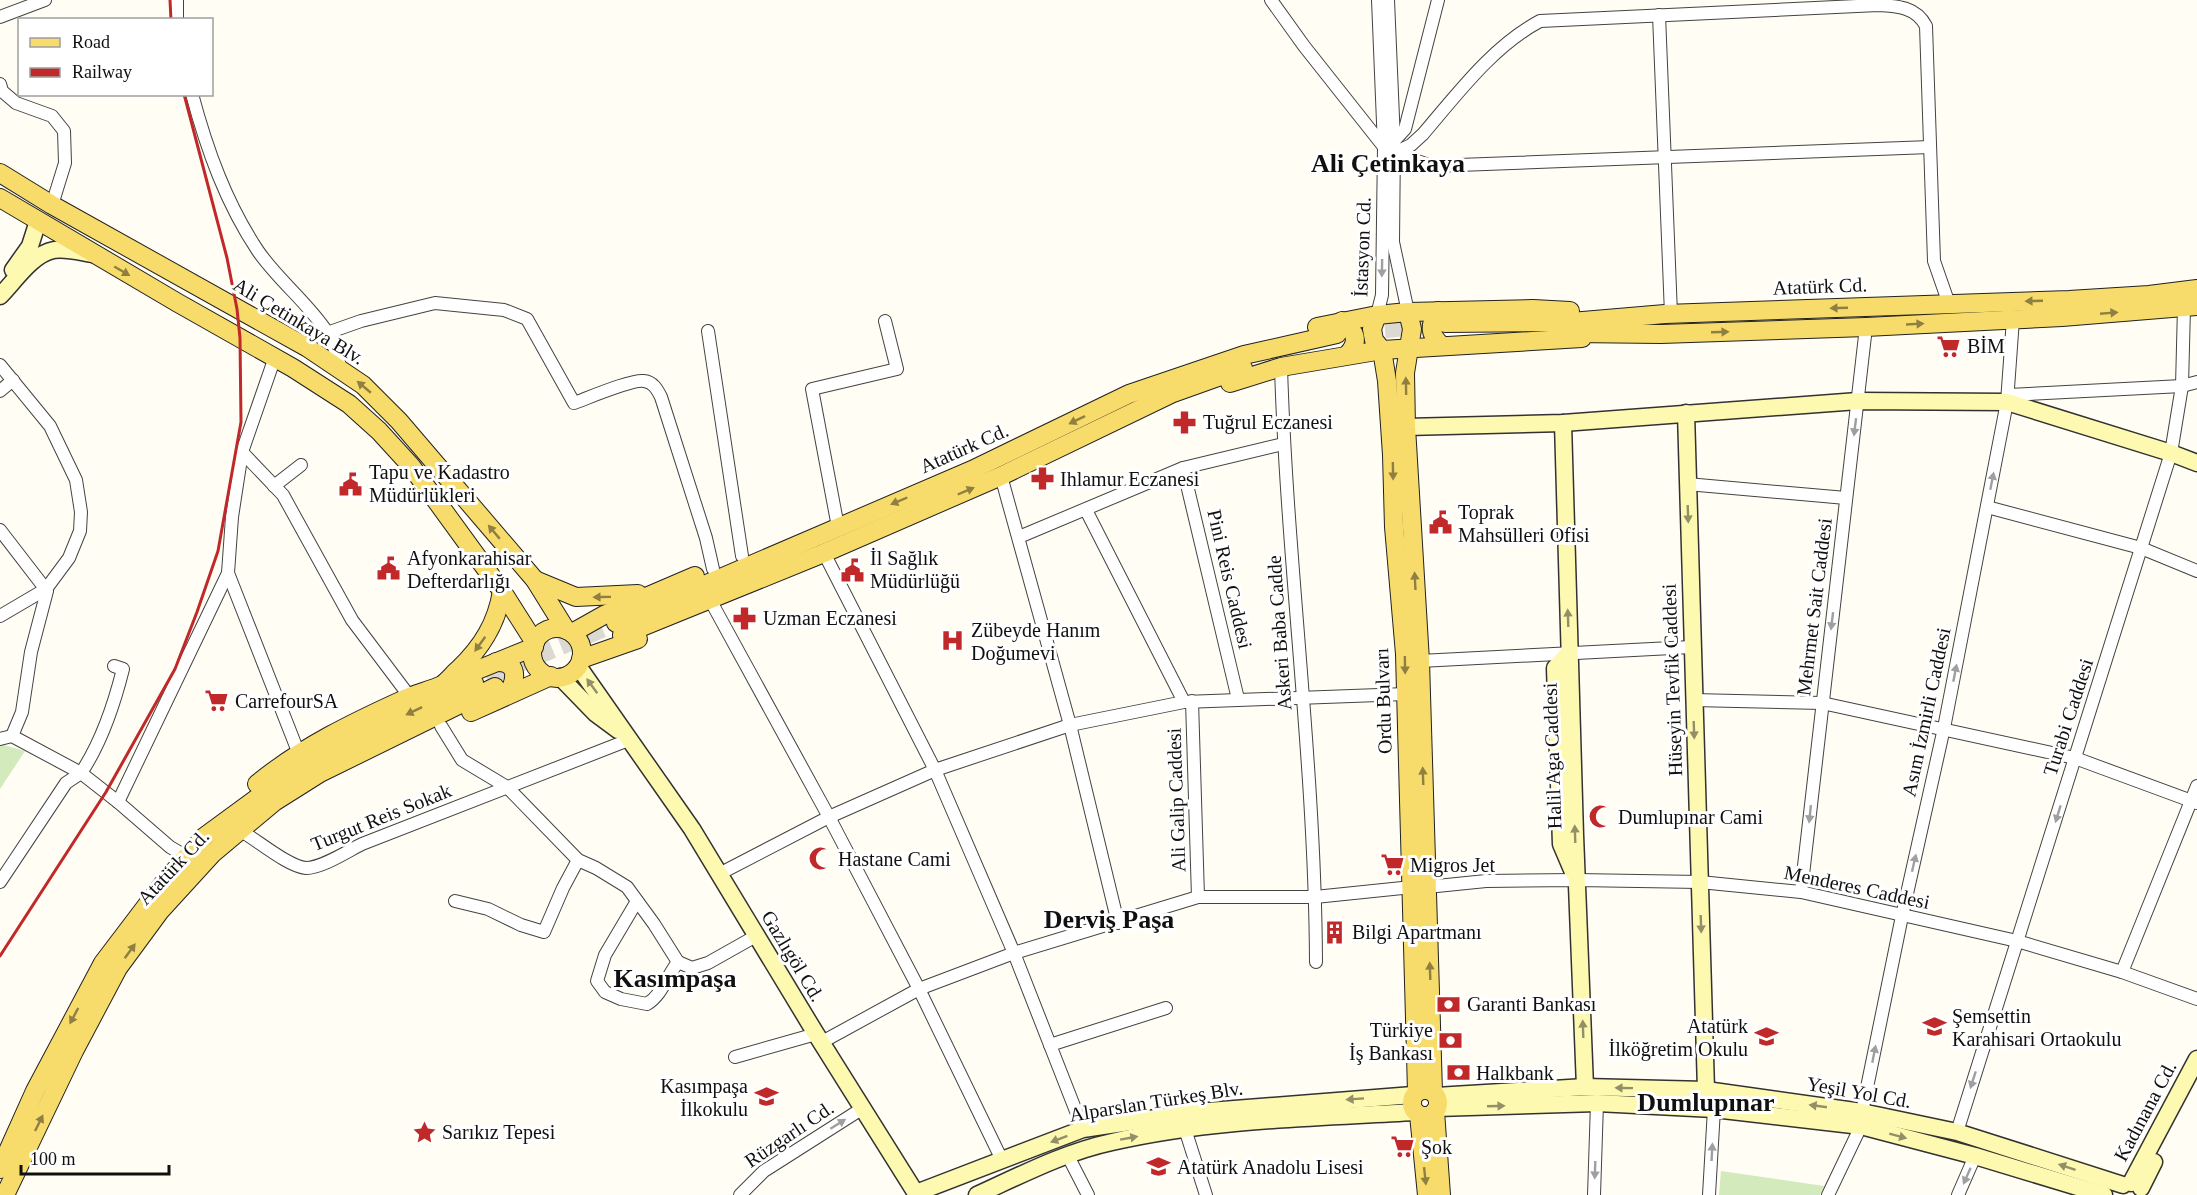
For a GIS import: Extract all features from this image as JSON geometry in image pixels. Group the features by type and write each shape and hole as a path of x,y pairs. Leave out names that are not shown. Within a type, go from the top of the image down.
{"main road":[{"name":"Ali Çetinkaya Blv.","path":"0,173 52,205 308,348 363,385 399,421 535,580 569,631"},
{"path":"0,198 274,357 350,404 411,466 502,591 534,645 535,664 540,670 555,677"},
{"path":"38,221 51,213 60,215 204,303 230,305"},
{"name":"Atatürk Cd.","path":"1443,329 1533,309 1668,314 2092,299 2197,289"},
{"path":"1131,414 1281,367 1341,339 1377,315 1408,312 1443,329 1661,334 1866,327 2062,317 2191,307"},
{"name":"Ordu Bulvarı","path":"1408,312 1412,329 1405,373 1406,427 1420,661 1420,887 1427,1195"},
{"name":"Ordu Bulvarı","path":"1377,315 1372,330 1374,340 1382,350 1387,381 1394,527 1405,654 1420,887"},
{"path":"1341,339 1382,350 1409,347 1443,329"},
{"name":"Atatürk Cd.","path":"614,630 838,527 972,470 1129,394 1173,368 1254,339 1341,339"},
{"name":"Atatürk Cd.","path":"614,630 824,553 1002,476 1173,393 1235,370 1341,339"},
{"path":"535,580 576,597 632,596 660,590 742,556 838,527"},
{"path":"241,831 346,765 441,726 496,680 534,645 539,637 551,629 614,630 632,641 790,574 824,553"},
{"path":"219,826 256,785 282,764 328,736 410,697 443,684 555,677 573,672 614,630 660,590"},
{"path":"443,684 477,650 489,632 499,610 502,591"},
{"path":"569,631 581,645 580,663"},
{"name":"Atatürk Cd.","path":"9,1185 35,1091 103,963 163,884 204,837 286,777 414,711 496,680"},
{"name":"Atatürk Cd.","path":"9,1185 74,1051 118,968 160,911 213,853 274,802 320,773 496,680"},
{"name":"Ordu Bulvarı","path":"1426,1103 1441,1195"}],"street":[{"path":"0,17 45,0"},
{"path":"177,0 177,18"},
{"path":"1271,0 1304,46 1391,147 1432,166 1930,147"},
{"name":"İstasyon Cd.","path":"1377,315 1382,295 1391,147 1378,0"},
{"name":"İstasyon Cd.","path":"1388,0 1393,242 1408,312"},
{"path":"1391,147 1405,129 1438,0"},
{"path":"1391,147 1412,145 1503,46 1523,30 1540,21 1878,5 1910,9 1921,17 1926,26 1934,261 1949,304"},
{"path":"1659,15 1668,314"},
{"path":"0,84 2,91 16,103 52,116 64,131 66,163 52,205"},
{"path":"193,96 202,133 219,180 238,217 259,252 327,333 343,372"},
{"path":"0,285 30,246 38,221"},
{"path":"0,296 37,258 52,250 62,249 94,254"},
{"path":"327,333 361,321 435,303 504,310 527,319 574,403 638,381 651,383 662,397 706,538 713,569"},
{"name":"Turabi Caddesi","path":"1957,1132 2171,453 2182,386 2191,307"},
{"name":"Asım İzmirli Caddesi","path":"1828,1195 1862,1119 1902,916 1944,728 2008,399 2013,319"},
{"path":"838,527 812,389 897,369 885,321"},
{"name":"Mehrmet Sait Caddesi","path":"1802,892 1866,327"},
{"path":"708,331 742,556"},
{"path":"118,802 228,573 232,517 242,452 274,357"},
{"path":"0,365 50,426 76,480 81,512 80,531 69,558 46,589 0,616"},
{"name":"Askeri Baba Cadde","path":"1281,367 1283,444 1304,696 1316,897 1316,962"},
{"path":"0,391 12,380"},
{"path":"1406,427 1563,423 1858,401 2008,399 2182,386 2197,382"},
{"path":"2008,399 2197,463"},
{"name":"Hüseyin Tevfik Caddesi","path":"1686,413 1691,647 1706,1090"},
{"name":"Halil Aga Caddesi","path":"1563,423 1585,1087"},
{"path":"1019,537 1183,468 1283,444"},
{"path":"242,452 283,495 352,620 410,697"},
{"path":"274,486 301,465"},
{"name":"Pini Reis Caddesi","path":"1183,468 1238,699"},
{"path":"1002,476 1070,726 1118,923"},
{"path":"1687,484 1846,498"},
{"path":"1987,507 2141,548 2197,571"},
{"path":"1086,510 1188,701"},
{"path":"0,530 46,589 46,600 31,652 22,712 6,737 81,773 170,847 187,857"},
{"path":"824,553 935,770 1014,953 1083,1130"},
{"path":"228,573 299,754"},
{"path":"714,608 829,817 919,989 1002,1160"},
{"path":"1420,661 1691,647"},
{"name":"Gazlıgöl Cd.","path":"580,663 692,829 916,1194"},
{"path":"0,882 66,783 81,773 92,756 119,686 123,669 114,666"},
{"name":"Gazlıgöl Cd.","path":"555,677 595,713 631,740"},
{"path":"719,874 829,817 935,770 1070,726 1188,701 1406,694"},
{"path":"1693,700 1822,703 2075,758 2194,802"},
{"name":"Ali Galip Caddesi","path":"1188,701 1198,897"},
{"path":"441,726 462,760 507,787 578,860 596,867 627,887 678,962 692,968 708,963 756,936"},
{"name":"Turgut Reis Sokak","path":"241,831 295,866 308,868 326,862 362,844 631,740"},
{"path":"2122,972 2194,802 2197,786"},
{"path":"455,901 488,909 521,925 544,932 557,900 578,860"},
{"name":"Menderes Caddesi","path":"735,1057 819,1038 919,989 1014,953 1198,897 1316,897 1486,882 1577,880 1700,882 1802,892 2018,941 2122,972 2197,999"},
{"path":"637,900 600,967 597,981 601,988 621,999 647,1004 659,993 678,962"},
{"path":"1050,1045 1166,1008"},
{"name":"Kadınana Cd.","path":"2136,1190 2197,1059"},
{"name":"Kadınana Cd.","path":"2136,1190 2197,1077"},
{"name":"Yeşil Yol Cd.","path":"1426,1103 1585,1087 1706,1090 1862,1119 1957,1132 2136,1190"},
{"name":"Yeşil Yol Cd.","path":"1426,1103 1597,1103 1862,1119 2104,1195"},
{"name":"Alparslan Türkeş Blv.","path":"982,1194 1053,1160 1111,1142 1209,1124 1426,1103"},
{"name":"Alparslan Türkeş Blv.","path":"916,1194 1083,1130 1196,1112 1426,1103"},
{"path":"1594,1195 1597,1103"},
{"name":"Rüzgarlı Cd.","path":"740,1195 764,1171 863,1108"},
{"path":"1709,1195 1714,1109"},
{"path":"1185,1129 1206,1195"},
{"path":"1068,1156 1088,1195"},
{"path":"1958,1195 1975,1156"}],"green space":[{"path":"0,744 25,751 0,789"},
{"path":"1721,1171 1824,1186 1820,1195 1719,1195"}],"tunnel":[{"path":"1358,332 1445,323"},
{"path":"486,677 616,623"}],"railway":[{"path":"170,0 171,18"},
{"path":"0,956 106,792 175,669 218,551 241,422 240,338 227,258 185,96"}],"place":[{"name":"BİM","path":"1949,346"},
{"name":"Tuğrul Eczanesi","path":"1185,422"},
{"name":"Ihlamur Eczanesi","path":"1042,479"},
{"name":"Tapu ve Kadastro Müdürlükleri","path":"351,484"},
{"name":"Toprak Mahsülleri Ofisi","path":"1440,523"},
{"name":"Afyonkarahisar Defterdarlığı","path":"389,569"},
{"name":"İl Sağlık Müdürlüğü","path":"852,570"},
{"name":"Uzman Eczanesi","path":"745,618"},
{"name":"Zübeyde Hanım Doğumevi","path":"953,641"},
{"name":"CarrefourSA","path":"217,701"},
{"name":"Dumlupınar Cami","path":"1600,817"},
{"name":"Hastane Cami","path":"820,859"},
{"name":"Migros Jet","path":"1392,865"},
{"name":"Bilgi Apartmanı","path":"1334,932"},
{"name":"Garanti Bankası","path":"1449,1004"},
{"name":"Şemsettin Karahisari Ortaokulu","path":"1934,1027"},
{"name":"Atatürk İlköğretim Okulu","path":"1766,1037"},
{"name":"Türkiye İş Bankası","path":"1451,1041"},
{"name":"Halkbank","path":"1458,1073"},
{"name":"Kasımpaşa İlkokulu","path":"766,1097"},
{"name":"Sarıkız Tepesi","path":"424,1132"},
{"name":"Şok","path":"1403,1147"},
{"name":"Atatürk Anadolu Lisesi","path":"1159,1167"}],"district":[{"name":"Ali Çetinkaya","path":"1388,163"},
{"name":"Derviş Paşa","path":"1109,919"},
{"name":"Kasımpaşa","path":"675,978"},
{"name":"Dumlupınar","path":"1706,1102"}]}
